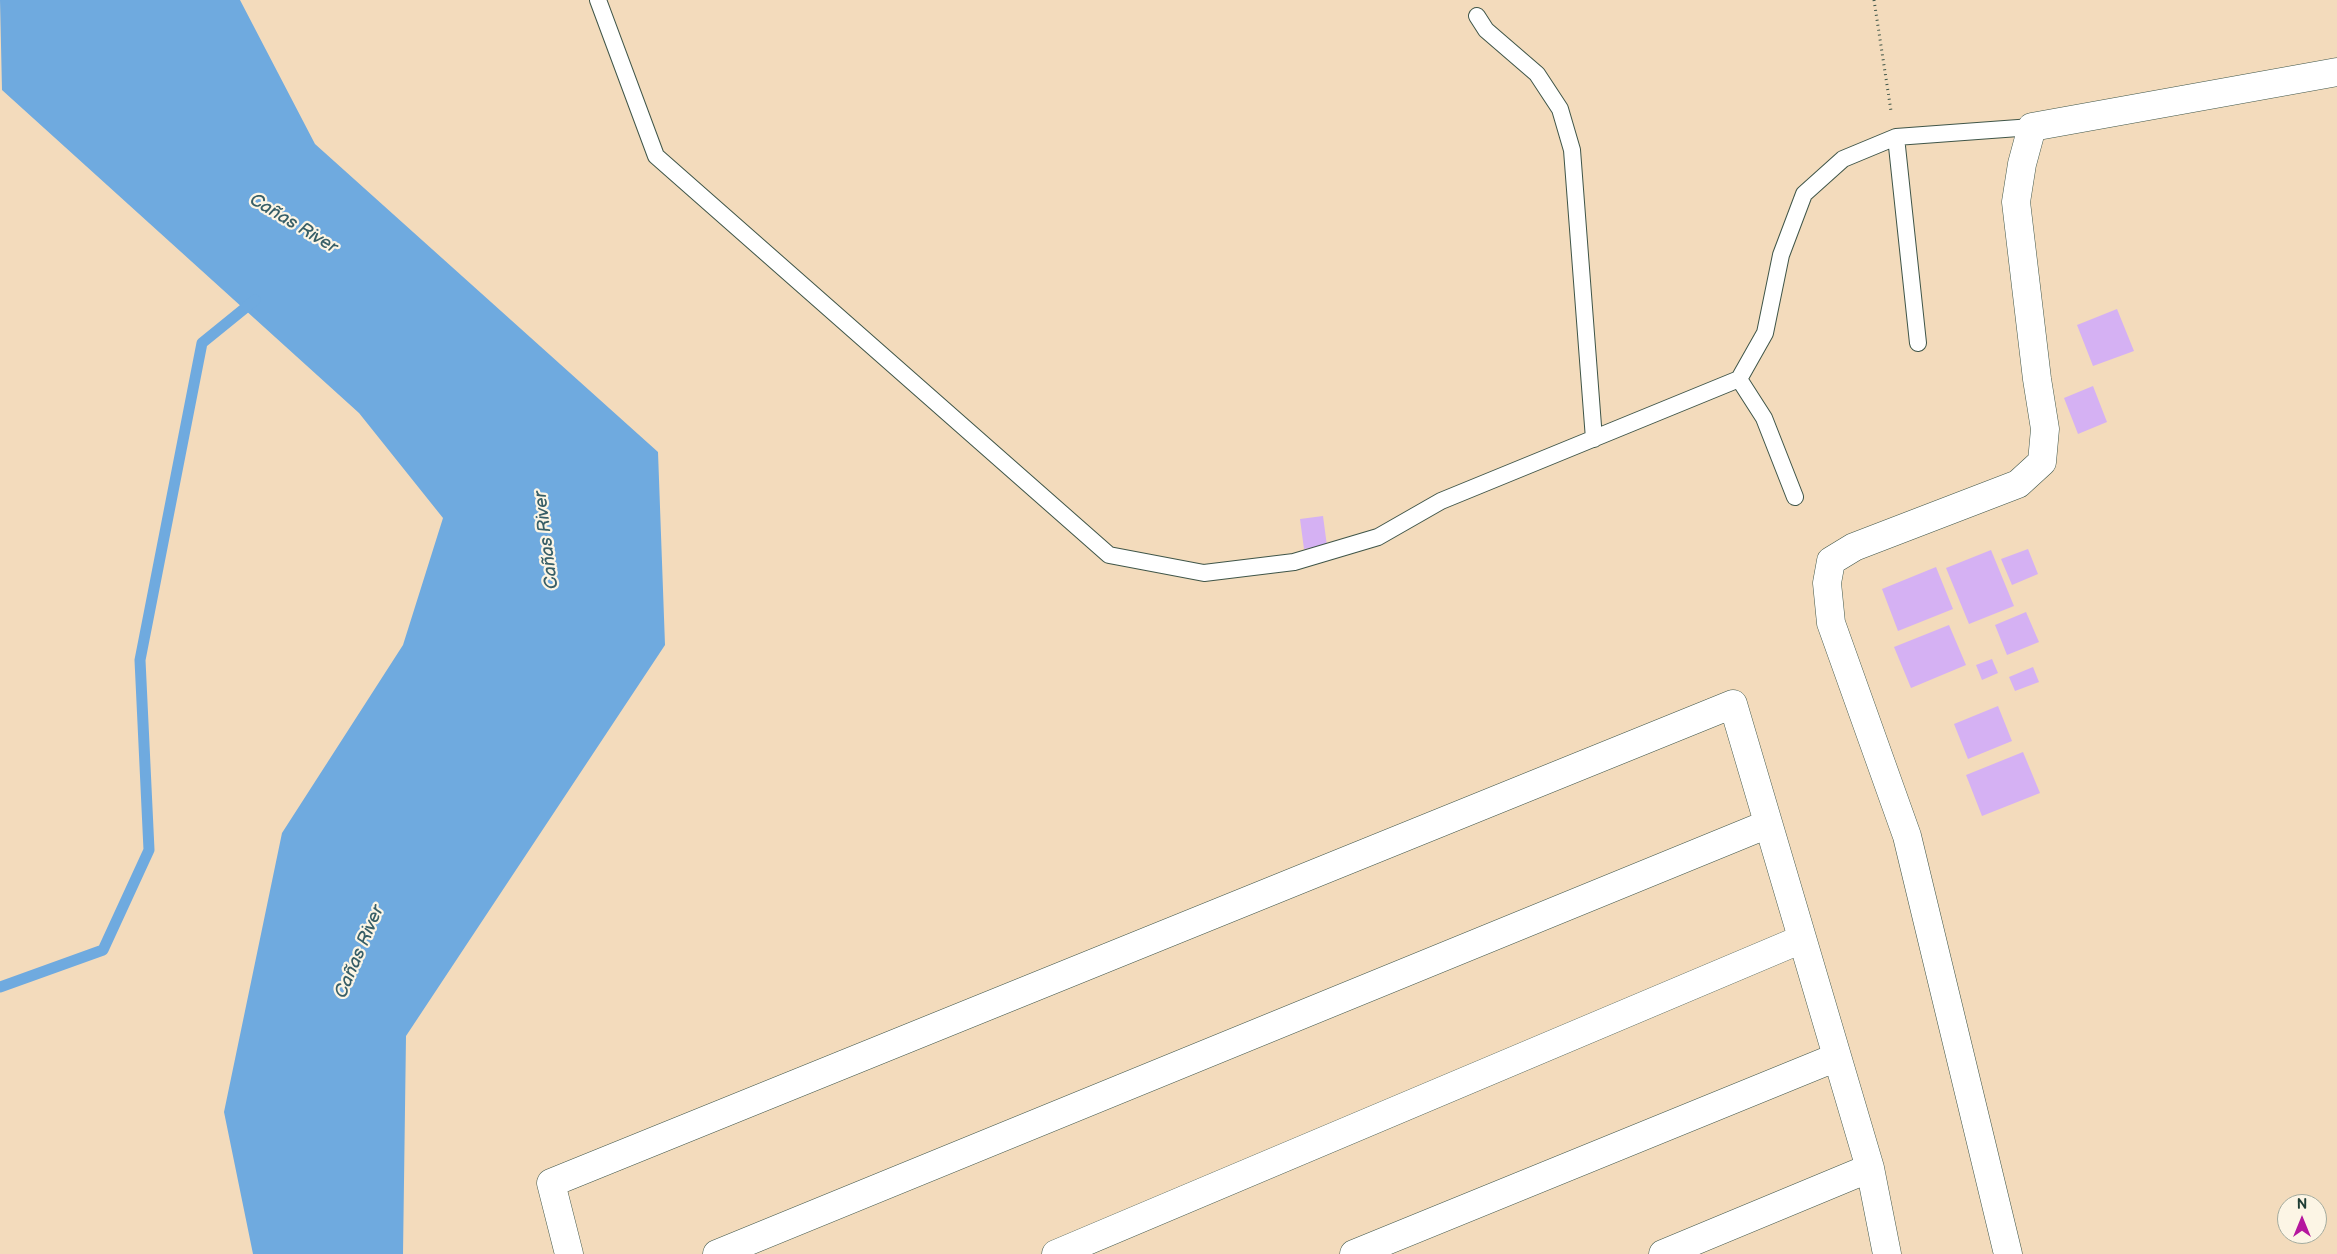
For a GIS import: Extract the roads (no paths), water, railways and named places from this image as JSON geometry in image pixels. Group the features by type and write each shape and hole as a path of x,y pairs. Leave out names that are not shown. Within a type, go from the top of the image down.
{"street":[{"path":"2008,1254 1907,836 1831,623 1827,583 1831,561 1854,548 2018,484 2042,462 2045,429 2037,379 2016,202 2022,164 2032,127 2337,72"},
{"path":"569,1254 551,1184 1733,704 1870,1168 1887,1254"},
{"path":"717,1254 1768,824"},
{"path":"1056,1254 1802,939"},
{"path":"1354,1254 1837,1056"},
{"path":"1663,1254 1870,1168"}],"lane":[{"path":"598,0 656,156 1108,555 1204,573 1294,562 1378,537 1441,501 1739,379 1765,332 1781,255 1804,194 1843,159 1896,137 2032,127"},
{"path":"1477,16 1486,30 1537,74 1560,109 1572,150 1594,438"},
{"path":"1896,137 1918,343"},
{"path":"1739,379 1764,418 1794,497"}],"water":[{"name":"Cañas River","path":"0,0 240,0 315,144 658,452 665,645 406,1036 403,1254 253,1254 224,1112 282,833 403,645 443,518 359,413 2,90"}],"waterway":[{"path":"0,987 103,950 149,850 140,660 202,343 255,300"}]}
